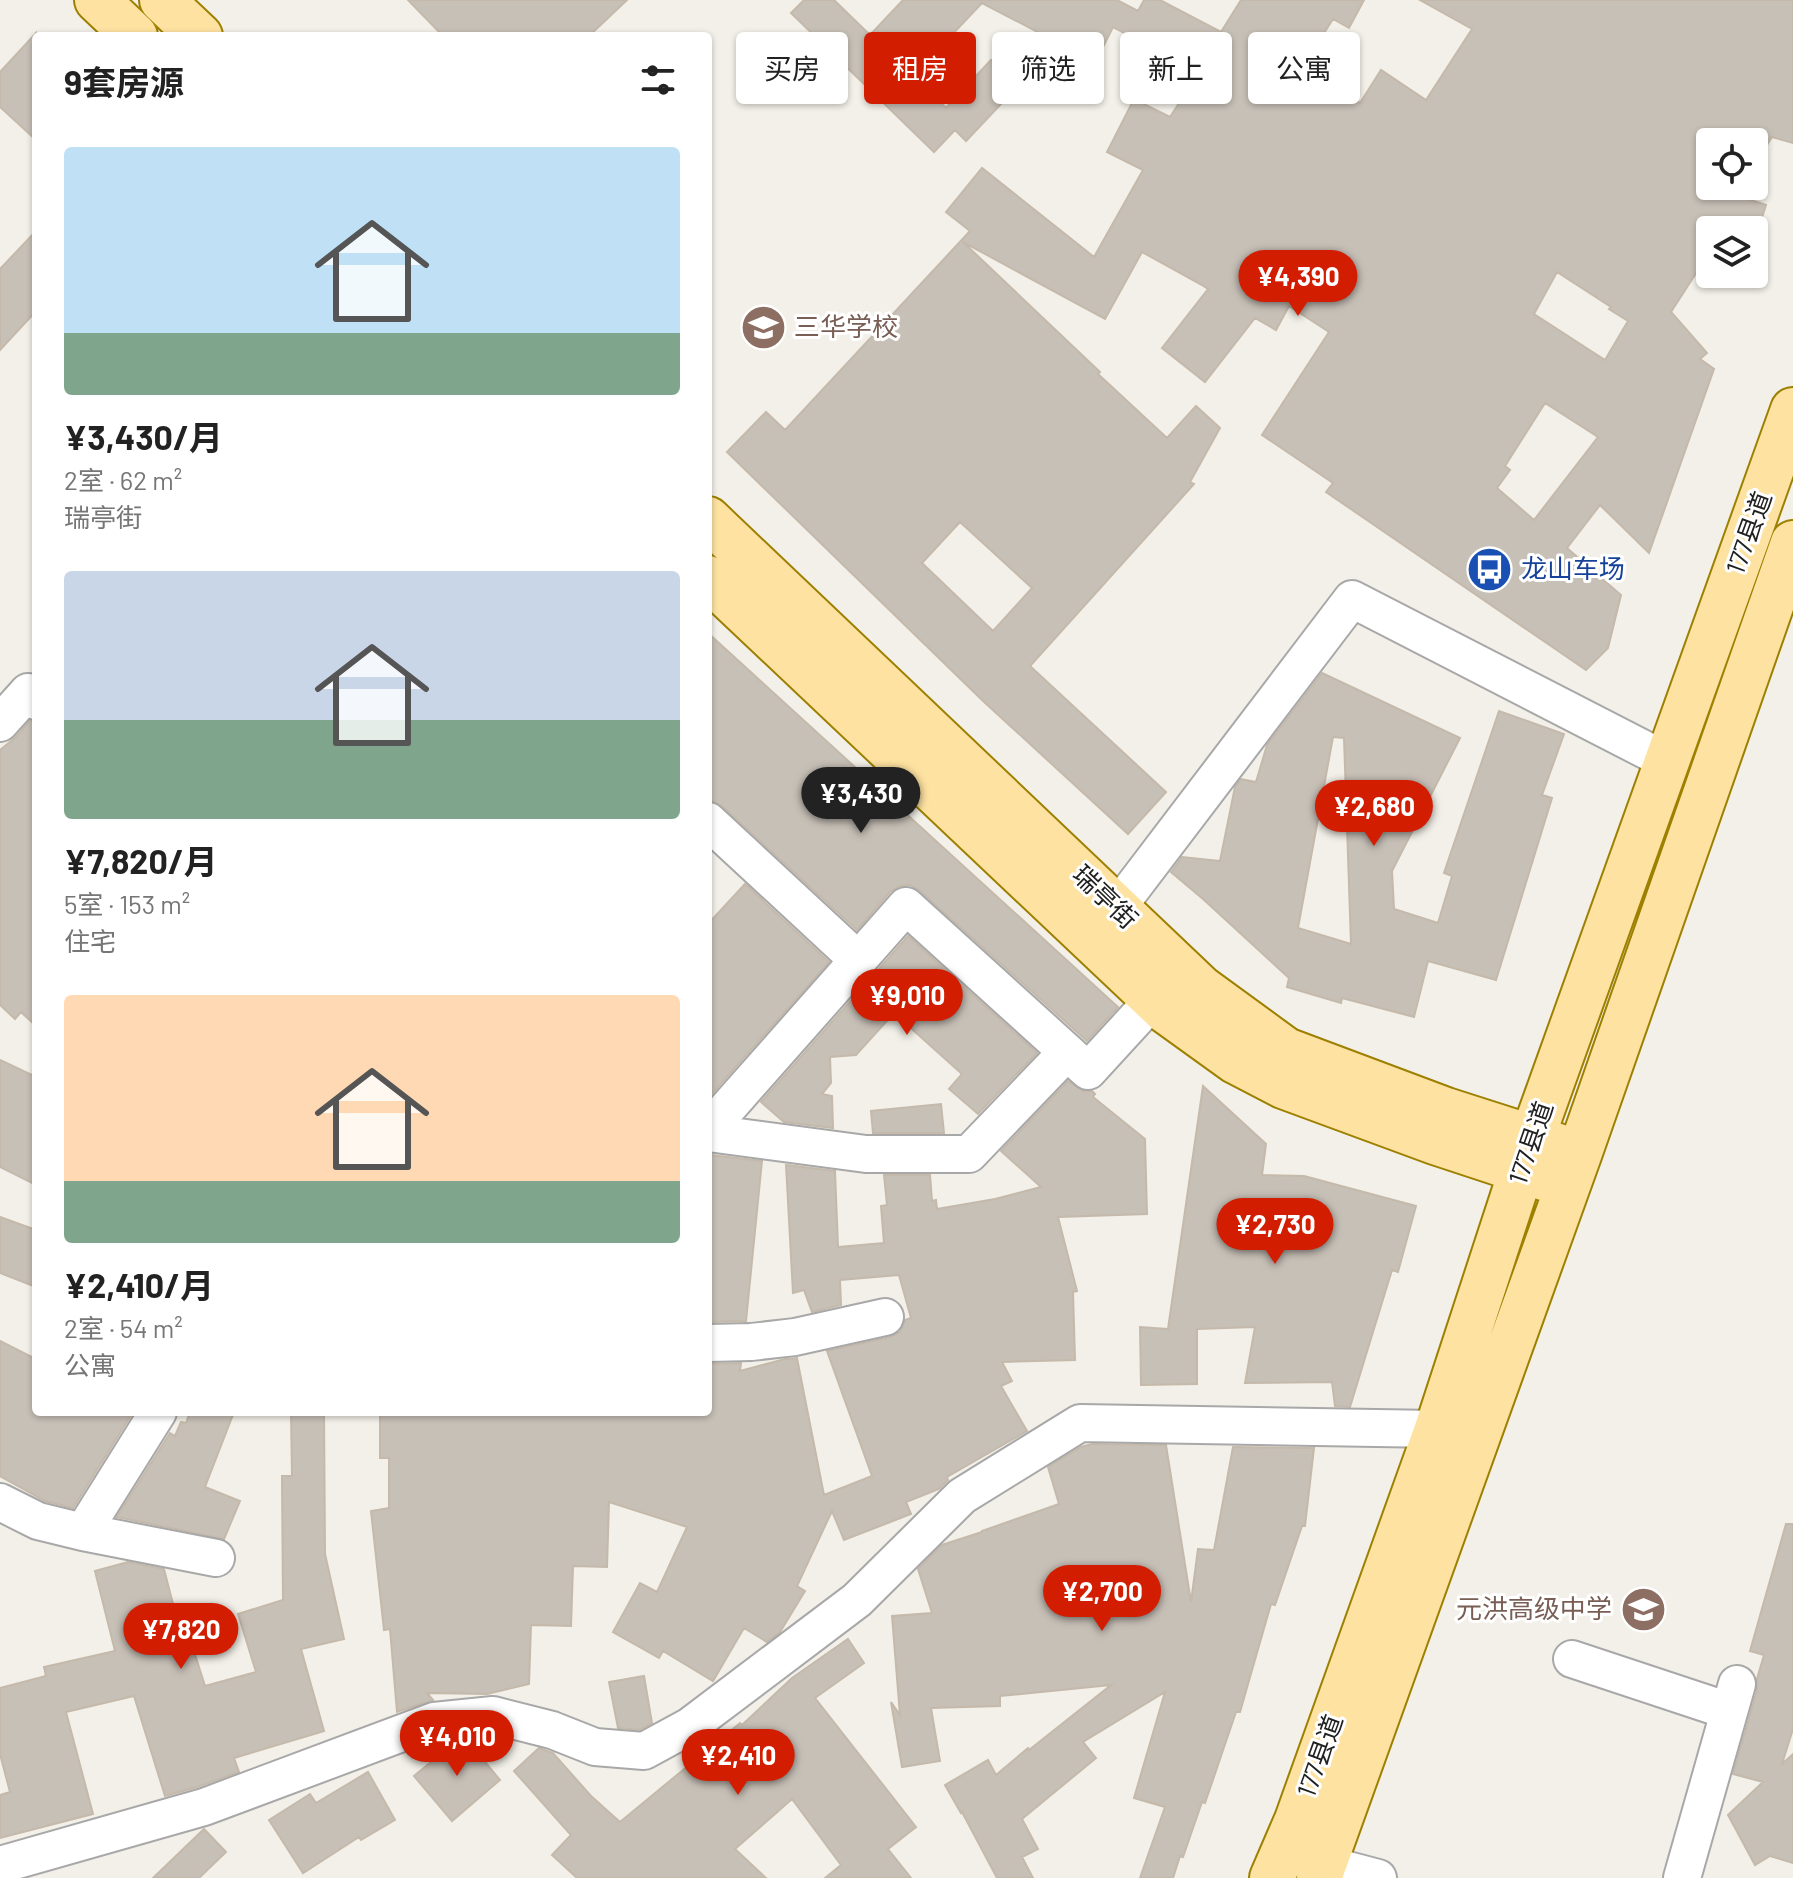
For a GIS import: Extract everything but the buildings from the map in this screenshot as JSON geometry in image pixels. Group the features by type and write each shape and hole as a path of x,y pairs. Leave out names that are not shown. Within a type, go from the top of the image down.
{"main road":[{"path":"97,0 131,32"},
{"path":"162,0 196,32"},
{"name":"177县道","path":"1272,1878 1297,1820 1437,1429 1527,1154 1793,410"},
{"name":"瑞亭街","path":"712,523 1201,988 1286,1050 1446,1110 1527,1154"},
{"name":"177县道","path":"1322,1871 1574,1168 1793,543"},
{"name":"瑞亭街","path":"712,588 1167,1012 1235,1061 1283,1086 1435,1142 1527,1154 1574,1168"}],"street":[{"path":"1117,908 1352,599 1667,761"},
{"path":"0,723 32,693"},
{"path":"712,825 858,960"},
{"path":"712,1127 906,906 1088,1071 1154,999"},
{"path":"712,1133 866,1154 969,1154 1067,1052"},
{"path":"712,1343 795,1337 885,1317"},
{"path":"83,1532 156,1416"},
{"path":"0,1865 204,1807 434,1721 493,1715 552,1730 595,1747 644,1751 690,1726 857,1600 962,1496 1080,1423 1437,1429"},
{"path":"0,1502 38,1521 216,1558"},
{"path":"1572,1659 1733,1698 1682,1878"},
{"path":"1322,1871 1378,1878"}],"place":[{"name":"三华学校","path":"763,327"},
{"name":"龙山车场","path":"1490,569"},
{"name":"元洪高级中学","path":"1643,1609"}]}
